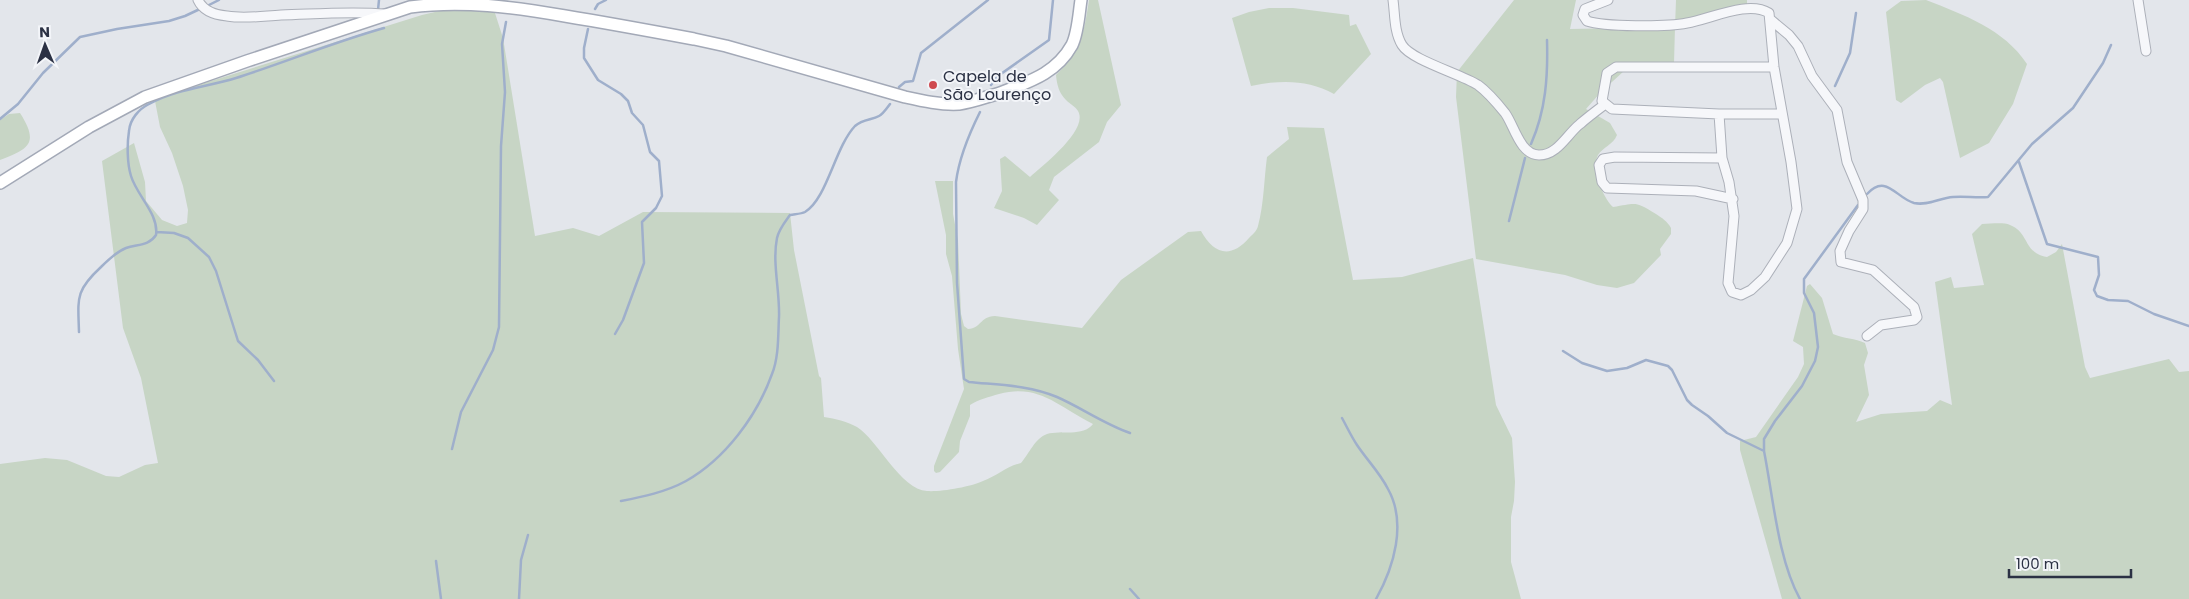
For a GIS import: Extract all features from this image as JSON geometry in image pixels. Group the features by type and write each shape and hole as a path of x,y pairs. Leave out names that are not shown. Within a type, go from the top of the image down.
{"main road":[{"path":"0,183 89,127 145,98 389,14 425,4 446,1 488,2 726,46 905,97 927,102 957,104 975,101 1036,80 1050,71 1064,57 1073,43 1081,0"}],"street":[{"path":"198,0 203,8 211,12 226,16 250,18 364,12 389,14"},
{"path":"1393,0 1398,35 1406,51 1478,85 1508,117 1521,142 1534,155 1542,155 1556,149 1579,124 1604,105"},
{"path":"1608,0 1586,9 1583,15 1586,21 1619,25 1680,24 1743,5 1753,4 1764,7 1770,13 1774,67 1797,200 1796,217 1787,244 1765,277 1746,293 1736,295 1729,288 1727,279 1734,216 1733,199 1722,158 1719,114"},
{"path":"2138,0 2146,51"},
{"path":"1771,20 1789,35 1798,46 1812,76 1837,110 1847,162 1863,200 1862,209 1840,251 1841,262 1873,270 1917,312 1917,317 1914,320 1881,325 1867,336"},
{"path":"1774,67 1616,67 1607,73 1602,101 1604,105 1612,109 1719,114 1782,114"},
{"path":"1722,158 1615,157 1603,159 1599,165 1602,182 1610,189 1696,191 1733,199"}],"green space":[{"path":"1089,0 1098,0 1121,105 1107,122 1099,142 1054,177 1049,190 1059,200 1037,225 1024,218 994,208 1002,191 1000,159 1005,156 1030,177 1063,147 1077,128 1080,119 1078,111 1062,95 1056,75 1071,58 1080,41"},
{"path":"1514,0 1576,0 1570,29 1675,27 1674,63 1624,71 1586,109 1610,123 1617,135 1600,152 1596,161 1599,182 1609,203 1613,207 1632,204 1639,205 1662,218 1671,228 1671,234 1660,249 1661,255 1634,283 1617,288 1597,285 1565,275 1476,259 1456,97 1457,72"},
{"path":"1676,0 1747,0 1747,6 1675,27"},
{"path":"1926,0 1955,11 1995,32 2018,52 2027,64 2013,104 1989,143 1960,158 1943,82 1940,78 1925,85 1901,103 1896,100 1886,12 1901,1"},
{"path":"1269,8 1293,8 1349,15 1350,26 1356,24 1371,54 1334,94 1304,83 1283,82 1251,86 1232,18"},
{"path":"448,9 494,10 503,38 535,236 573,228 599,236 643,212 790,213 794,250 819,376 821,378 824,417 841,420 857,427 865,433 908,482 917,488 927,491 955,489 993,477 1011,466 1021,463 1043,436 1053,433 1078,432 1089,428 1093,424 1048,398 1037,394 1013,391 988,397 970,405 970,416 960,441 959,452 940,472 936,473 934,471 934,466 964,389 958,349 952,276 946,254 946,235 935,181 953,181 953,214 958,240 961,314 964,326 968,329 973,328 986,318 995,316 1082,328 1121,280 1188,232 1201,231 1216,249 1222,251 1229,251 1242,245 1254,233 1260,218 1267,157 1289,139 1287,127 1324,128 1353,280 1402,277 1473,258 1496,405 1512,438 1515,482 1511,517 1511,562 1521,599 0,599 0,464 45,458 67,460 106,476 119,477 145,465 158,463 141,378 123,328 102,161 134,143 145,182 146,201 162,220 177,226 187,223 188,210 183,186 172,153 160,127 155,101 179,91 422,15"},
{"path":"20,113 29,132 30,139 28,144 18,152 0,160 0,120 9,114"},
{"path":"2000,223 2010,225 2021,233 2034,251 2039,255 2047,257 2056,252 2062,244 2085,367 2090,378 2169,359 2179,372 2189,371 2189,599 1782,599 1740,450 1740,441 1756,437 1798,377 1804,364 1803,347 1793,341 1807,286 1810,284 1822,298 1833,334 1865,343 1868,353 1864,365 1869,395 1856,422 1881,414 1927,411 1940,400 1952,405 1935,282 1951,277 1954,288 1984,285 1972,234 1982,224"}],"waterway":[{"path":"207,6 219,0"},
{"path":"378,10 379,0"},
{"path":"595,9 598,4 606,0"},
{"path":"899,87 905,82 913,81 921,53 988,0"},
{"path":"991,85 998,76 1049,40 1053,0"},
{"path":"0,119 18,104 43,73 80,37 169,21 202,8"},
{"path":"1835,86 1850,53 1856,13"},
{"path":"452,449 461,412 493,350 499,327 501,146 505,92 502,44 506,22"},
{"path":"79,332 79,303 82,289 86,282 116,254 126,248 146,243 156,235 156,227 151,212 134,183 129,165 128,136 130,127 133,119 142,109 170,95 236,78 384,28"},
{"path":"588,29 584,58 598,80 621,94 628,101 632,113 643,125 650,152 659,161 662,196 656,208 642,222 644,263 623,320 615,334"},
{"path":"1531,144 1543,106 1547,67 1547,40"},
{"path":"1867,194 1874,188 1885,186 1908,200 1919,204 1953,197 1988,197 2032,144 2073,108 2103,63 2111,45"},
{"path":"621,501 646,496 686,481 714,461 748,421 766,390 776,360 779,307 775,257 779,232 790,215 805,212 813,205 825,185 842,146 855,126 880,115 890,104"},
{"path":"980,112 965,146 956,182 957,283 964,379 969,382 1013,386 1046,393 1130,433"},
{"path":"1509,221 1525,158"},
{"path":"2019,162 2047,244 2098,257 2099,275 2094,290 2097,296 2108,300 2128,301 2154,314 2189,326"},
{"path":"1800,599 1786,566 1781,547 1764,451 1764,439 1775,421 1802,386 1815,361 1818,347 1814,313 1804,293 1804,279 1858,205"},
{"path":"157,232 174,233 188,238 209,257 216,271 238,341 258,360 274,381"},
{"path":"1563,351 1582,363 1607,371 1627,368 1646,360 1668,366 1672,370 1687,400 1692,405 1727,433 1764,451"},
{"path":"1342,418 1357,445 1385,483 1394,502 1397,516 1396,545 1393,559 1376,599"},
{"path":"519,599 521,560 528,535"},
{"path":"436,561 441,599"},
{"path":"1130,589 1139,599"}],"place":[{"name":"Capela de São Lourenço","path":"933,85"}]}
